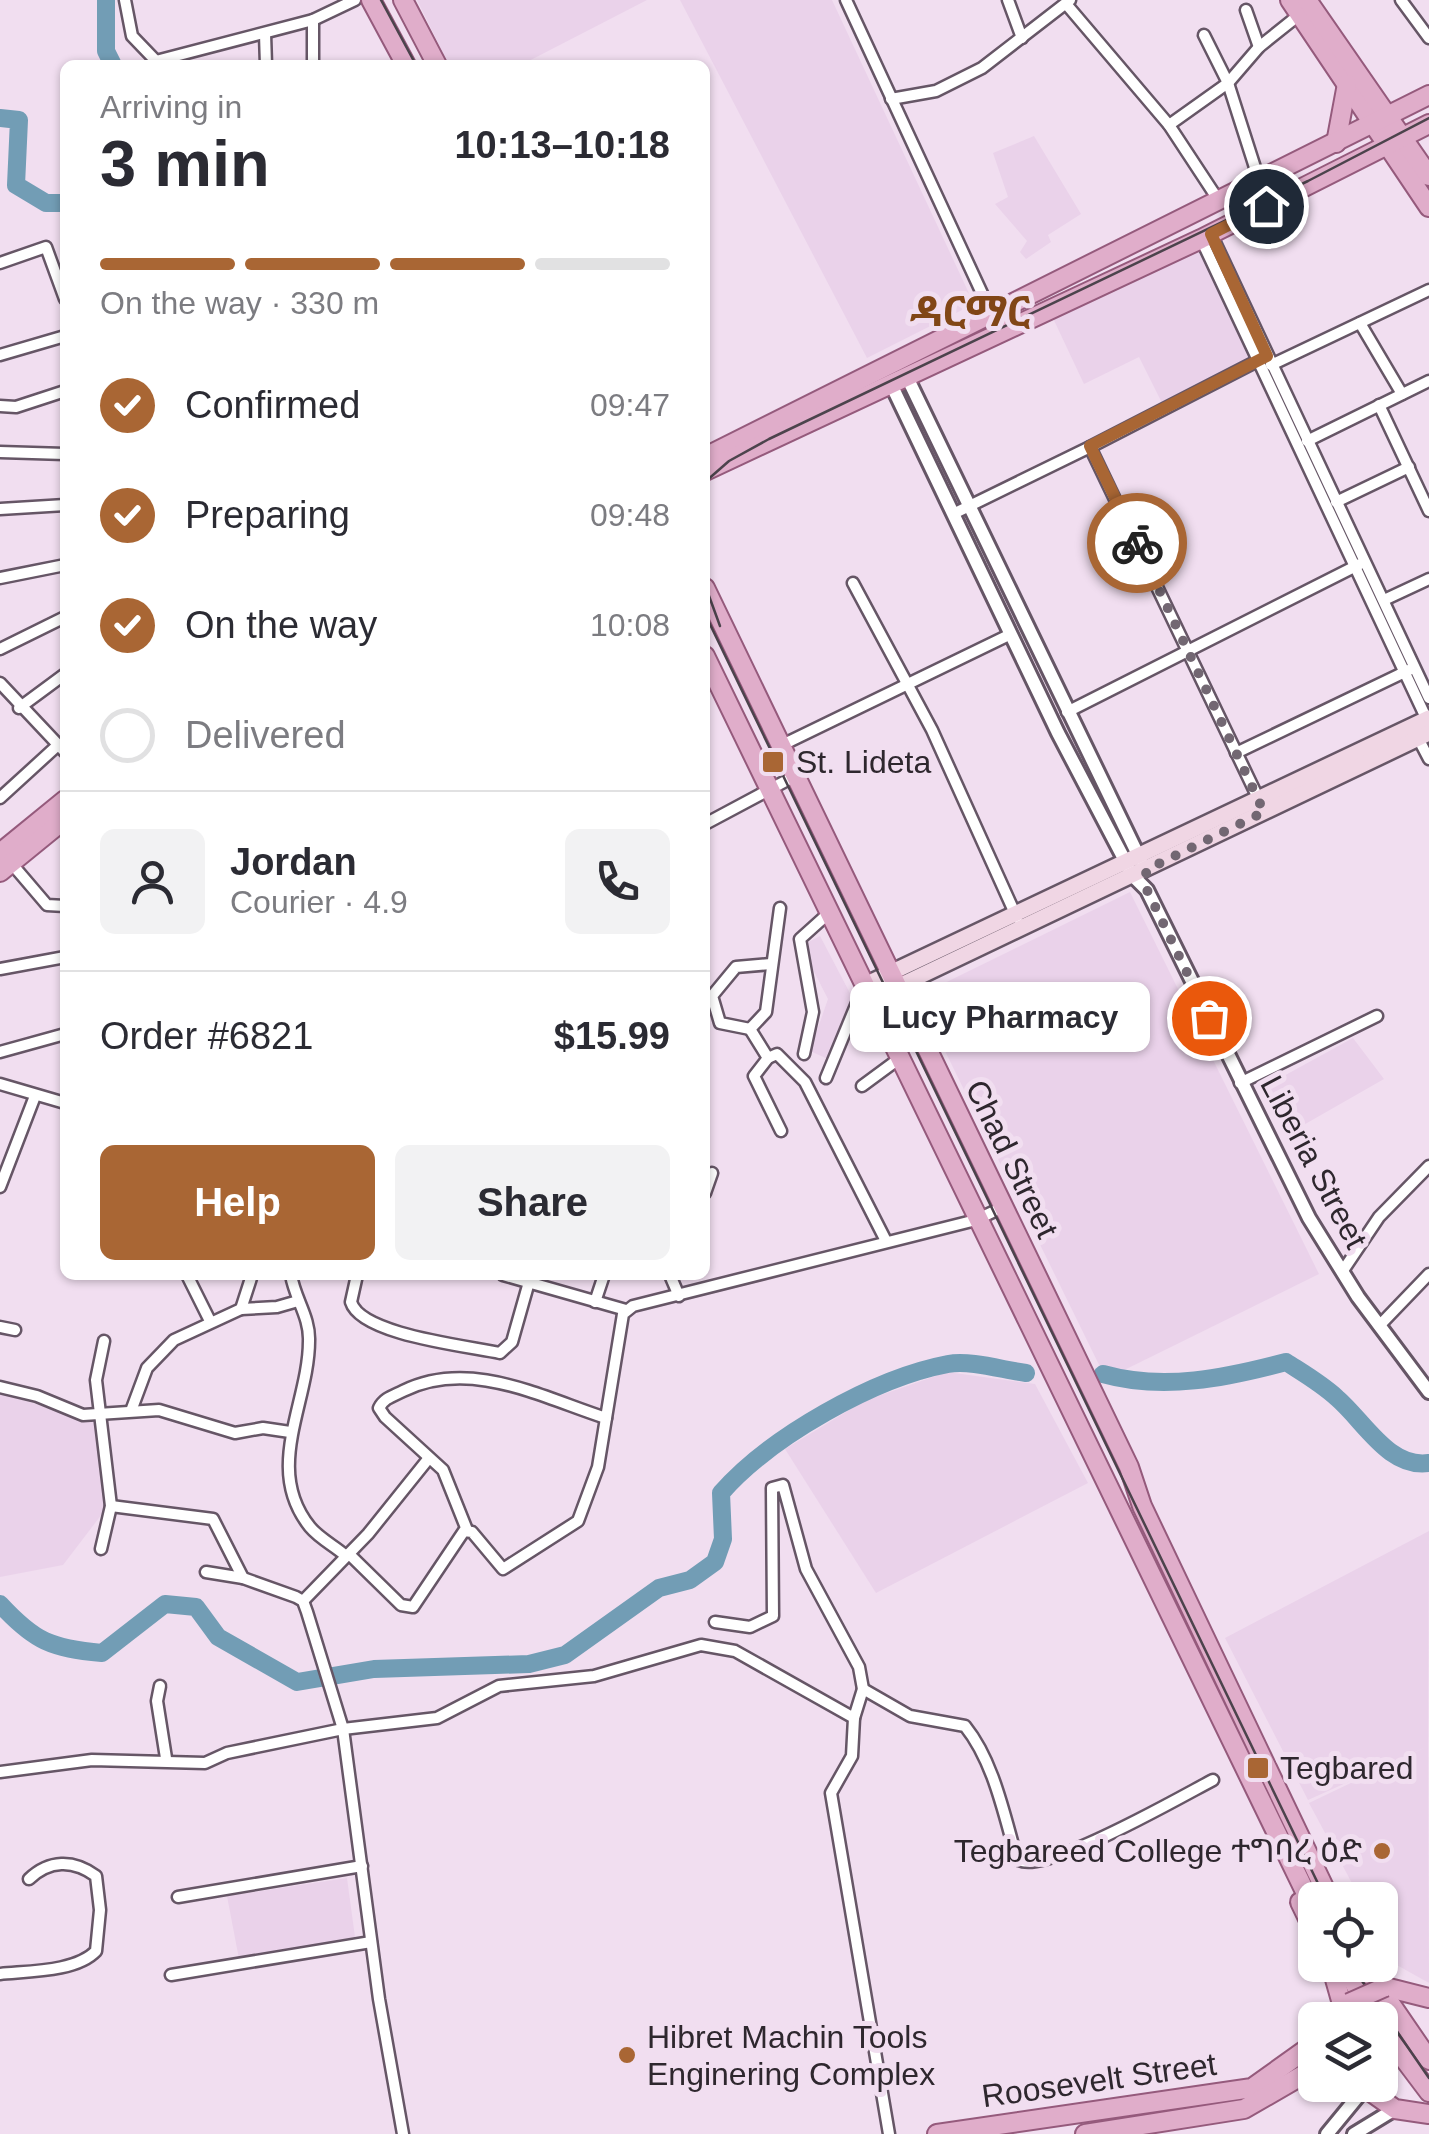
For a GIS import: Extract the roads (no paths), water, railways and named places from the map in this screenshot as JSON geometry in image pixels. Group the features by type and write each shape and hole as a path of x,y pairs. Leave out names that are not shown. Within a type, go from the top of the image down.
{"main road":[{"path":"372,0 403,60"},
{"path":"404,0 434,60"},
{"path":"1305,4 1347,84 1382,120 1396,141 1429,208"},
{"path":"1305,4 1368,84 1382,120"},
{"path":"1336,143 1347,84"},
{"path":"1368,84 1394,96 1427,96"},
{"path":"710,455 1427,96"},
{"path":"710,469 1206,236 1429,124"},
{"path":"1396,141 1429,176"},
{"path":"710,446 888,359 966,329"},
{"path":"710,480 820,426 892,384"},
{"name":"Chad Street","path":"710,599 1330,1882"},
{"name":"Chad Street","path":"710,671 1300,1882"},
{"path":"866,993 1426,726"},
{"path":"4,863 60,805"},
{"path":"4,863 60,824"},
{"name":"Chad Street","path":"1094,1458 1108,1511 1298,1898"},
{"name":"Chad Street","path":"1136,1485 1142,1506 1321,1882"},
{"path":"1375,1982 1424,2054"},
{"path":"1387,1982 1390,1987 1429,1998"},
{"path":"1362,2002 1390,1987"},
{"path":"1398,2053 1429,2092"},
{"name":"Roosevelt Street","path":"937,2134 1024,2128 1252,2088 1298,2055"},
{"name":"Roosevelt Street","path":"1085,2134 1244,2109 1298,2078"},
{"path":"1384,2102 1394,2109 1429,2114"}],"street":[{"path":"125,0 132,36 155,60"},
{"path":"169,60 313,20 355,0"},
{"path":"846,0 992,316"},
{"path":"1008,0 1022,38"},
{"path":"1401,0 1429,38"},
{"path":"891,99 936,91 982,68 1068,2 1139,96 1169,125 1219,202"},
{"path":"1169,125 1228,83 1305,4"},
{"path":"1246,10 1259,47"},
{"path":"313,20 314,60"},
{"path":"264,34 266,60"},
{"path":"1204,35 1228,83 1259,182"},
{"path":"1206,236 1410,669 1429,698"},
{"path":"0,262 46,247 60,285"},
{"path":"953,514 1265,360 1360,323 1429,290"},
{"path":"1360,323 1402,394"},
{"path":"0,355 60,337"},
{"path":"1265,360 1308,441 1361,564 1384,600 1410,669 1426,726 1429,759"},
{"path":"1308,441 1429,380"},
{"name":"Liberia Street","path":"892,384 968,506 1147,890 1308,1218 1379,1326 1429,1392"},
{"name":"Liberia Street","path":"892,384 1026,666 1136,866"},
{"path":"0,406 16,407 60,393"},
{"path":"1380,405 1429,510"},
{"path":"1090,446 1261,806"},
{"path":"0,452 60,454"},
{"path":"1336,502 1409,467"},
{"path":"0,509 60,505"},
{"path":"1067,712 1361,564"},
{"path":"0,578 60,566"},
{"path":"1384,600 1429,579"},
{"path":"853,583 908,683 1018,921"},
{"path":"0,650 60,620"},
{"path":"780,746 1011,634"},
{"path":"1026,666 1041,658"},
{"path":"1236,753 1410,669"},
{"path":"19,708 60,678"},
{"path":"0,683 60,748"},
{"path":"0,798 60,750"},
{"path":"710,821 794,776"},
{"path":"4,863 47,905 60,906"},
{"path":"750,1029 766,1012 780,908"},
{"path":"804,1054 813,1012 800,939 830,912"},
{"path":"0,969 60,958"},
{"path":"768,1058 750,1029 720,1024 712,996 736,967 772,964"},
{"path":"826,1078 866,993"},
{"path":"1240,1082 1377,1016"},
{"path":"0,1052 60,1035"},
{"path":"781,1131 754,1076 768,1058 782,1055 806,1082 886,1240"},
{"path":"862,1086 900,1058"},
{"path":"0,1084 60,1102"},
{"path":"0,1187 34,1096"},
{"path":"1342,1272 1379,1217 1429,1166"},
{"path":"710,1179 712,1173"},
{"path":"522,1280 626,1310 886,1240 976,1220 1002,1208"},
{"path":"1379,1326 1429,1274"},
{"path":"187,1280 210,1321"},
{"path":"241,1309 250,1280"},
{"path":"293,1280 307,1319 310,1343 288,1455 302,1514 316,1533 348,1555 401,1604 413,1607 467,1530"},
{"path":"356,1280 351,1302 362,1317 400,1334 500,1353 512,1342 529,1282"},
{"path":"596,1302 603,1280"},
{"path":"672,1280 679,1296"},
{"path":"131,1411 135,1391 159,1352 210,1321 241,1309 298,1301"},
{"path":"606,1418 487,1378 450,1377 411,1387 380,1404 384,1417 450,1480 467,1530 503,1570 575,1526 598,1467 626,1310"},
{"path":"0,1327 15,1330"},
{"path":"101,1549 111,1506 96,1380 104,1341"},
{"path":"0,1387 37,1396 83,1415 166,1411 235,1433 263,1428 290,1432"},
{"path":"303,1601 348,1555 429,1458"},
{"path":"715,1622 750,1627 773,1616 772,1488 784,1485 806,1569 859,1668 863,1689 854,1718 852,1756 831,1793 889,2134"},
{"path":"111,1506 213,1520 243,1578"},
{"path":"206,1572 243,1578 303,1601 325,1663 343,1729 371,1942 403,2134"},
{"path":"0,1772 92,1760 166,1758 204,1762 226,1753 343,1729 437,1718 500,1686 594,1676 701,1644 735,1651 854,1718"},
{"path":"160,1686 156,1701 166,1758"},
{"path":"863,1689 910,1716 965,1726 975,1739 998,1795 1017,1859 1025,1864 1040,1863 1119,1829 1213,1780"},
{"path":"0,1974 87,1959 96,1950 100,1910 96,1876 66,1863 51,1864 29,1878"},
{"path":"178,1896 362,1866"},
{"path":"171,1974 371,1942"},
{"path":"1327,2134 1351,2102"},
{"path":"1354,2134 1394,2109"}],"waterway":[{"path":"106,0 106,51 110,60"},
{"path":"0,118 19,120 16,185 46,203 60,203"},
{"path":"1103,1374 1171,1382 1218,1377 1286,1362 1331,1393 1389,1451 1415,1463 1429,1463"},
{"path":"0,1604 45,1641 102,1653 165,1604 196,1607 218,1637 297,1682 374,1669 529,1664 565,1655 659,1588 690,1580 715,1562 723,1539 721,1493 767,1451 825,1413 888,1382 948,1364 977,1364 1026,1373"}],"tram line":[{"path":"381,0 413,60"},
{"path":"710,478 729,461 769,439 1308,181 1429,118"},
{"path":"710,599 720,626"},
{"path":"710,624 1317,1882"},
{"path":"1363,1982 1429,2078"}],"place":[{"name":"St. Lideta","path":"773,762"},
{"name":"Lucy Pharmacy","path":"1209,1018"},
{"name":"Tegbared","path":"1258,1768"},
{"name":"Tegbareed College ተግባረ ዕድ","path":"1382,1851"},
{"name":"Hibret Machin Tools Enginering Complex","path":"627,2055"}],"district":[{"name":"ዳርማር","path":"970,311"}]}
